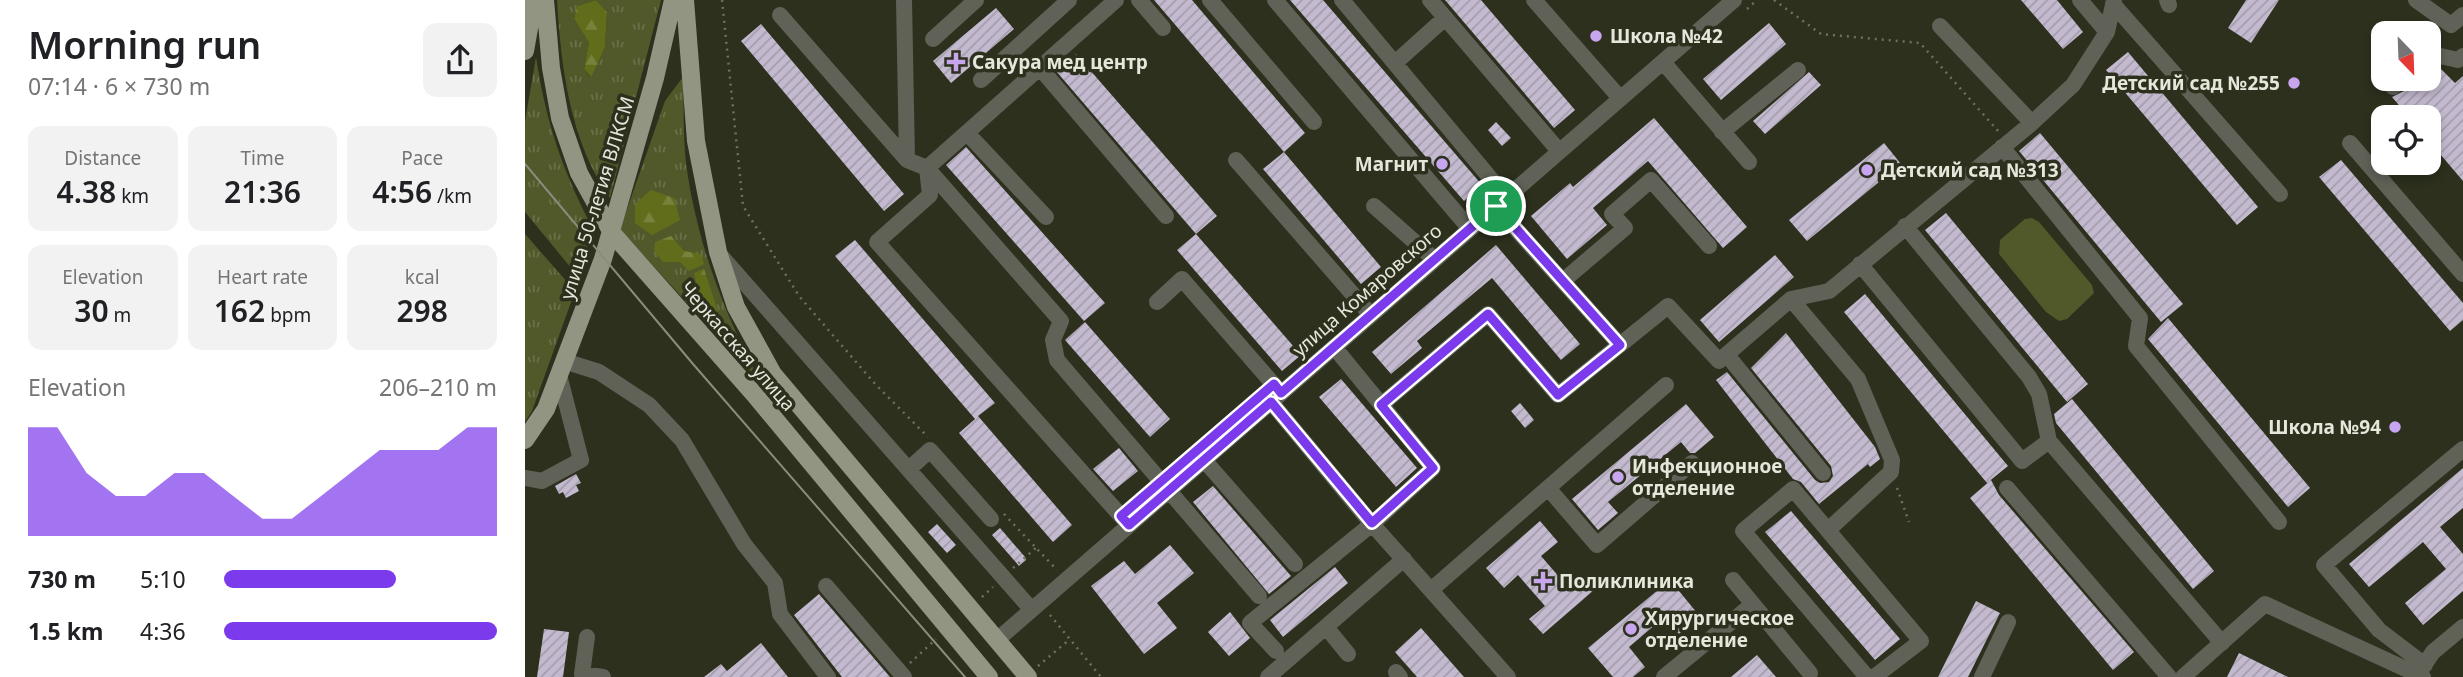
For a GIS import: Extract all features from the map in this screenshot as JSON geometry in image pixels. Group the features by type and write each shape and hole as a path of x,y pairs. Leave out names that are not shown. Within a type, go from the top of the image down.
{"main road":[{"path":"525,51 534,0"},
{"name":"Черкасская улица","path":"545,0 551,68 560,118 579,173 612,233 754,394 989,677"},
{"name":"улица 50-летия ВЛКСМ","path":"525,440 546,409 612,233 655,78 673,0"},
{"name":"Черкасская улица","path":"685,0 696,141 717,252 736,307 773,374 1027,677"},
{"path":"974,660 997,640"}],"street":[{"path":"904,0 907,160"},
{"path":"933,40 976,0"},
{"path":"981,80 1069,0"},
{"path":"927,168 1115,0"},
{"path":"1139,0 1163,28"},
{"path":"1210,0 1314,122"},
{"path":"1275,0 1470,229"},
{"path":"1342,0 1395,63 1501,202 1620,345"},
{"path":"1430,0 1559,151"},
{"path":"1534,0 1621,98"},
{"name":"улица Комаровского","path":"997,640 1734,0"},
{"path":"2080,0 2107,32"},
{"path":"2416,0 2451,25 2463,15"},
{"path":"1381,405 1488,314 1558,395 1668,306 1719,362 1791,299 1829,291 2032,124 2073,85 2107,32 2114,2"},
{"path":"2114,2 2280,194"},
{"path":"780,15 907,160 927,168 1061,321 1053,340 1057,360 1259,596"},
{"path":"1395,63 1445,19"},
{"path":"1940,26 2032,124"},
{"path":"1014,50 1037,70 1166,216"},
{"path":"2441,56 2458,60 2463,56"},
{"path":"1663,62 1749,162"},
{"path":"1723,132 1798,70"},
{"path":"967,133 1046,217"},
{"path":"2350,143 2463,274"},
{"path":"2005,145 2140,317 2136,346 2279,522"},
{"path":"1236,160 1370,314"},
{"path":"927,168 930,195 877,242 1129,525"},
{"path":"1564,280 1625,228 1612,214 1651,180 1709,246"},
{"path":"1374,206 1434,259"},
{"path":"1905,226 2029,377 2039,394 2049,441 2222,643"},
{"path":"717,252 1031,609"},
{"path":"1860,264 2022,461 2049,441"},
{"path":"1157,302 1182,279 1372,523 1508,677"},
{"path":"1791,299 1858,379 1892,460 1891,472 1828,530"},
{"path":"1276,651 1250,623 1372,523 1433,468 1334,347"},
{"path":"1727,355 1823,473"},
{"path":"525,478 542,481 581,460 561,368 599,372 649,405 682,440 744,544 775,583 780,614 828,677"},
{"path":"1431,590 1666,385"},
{"path":"2422,672 2379,630 2323,565 2463,449"},
{"path":"909,469 930,450 995,514"},
{"path":"1204,460 1295,564"},
{"path":"1548,488 1597,545 1692,463"},
{"path":"2007,488 2169,677"},
{"path":"1867,677 1743,531 1793,489 1921,641 1874,677"},
{"path":"1268,677 1405,559"},
{"path":"1733,580 1810,673"},
{"path":"826,586 904,677"},
{"path":"1664,677 1753,604"},
{"path":"2183,677 2265,604 2422,672"},
{"path":"1982,677 2008,622"},
{"path":"1326,627 1348,653"},
{"path":"2422,672 2433,652 2463,628"},
{"path":"587,637 582,674 603,677"}],"path":[{"path":"722,0 743,206 799,296 876,384 933,442"},
{"path":"1774,0 1821,34 1920,43 2005,145"},
{"path":"1891,472 1909,522"},
{"path":"995,514 1037,547 1058,570"},
{"path":"1004,577 1037,547"},
{"path":"1031,609 1043,608 1101,677"},
{"path":"1027,677 1070,639"}],"green space":[{"path":"557,0 596,0 661,0 610,198 585,153 570,103 561,51","holes":["596,0 607,12 605,47 590,77 584,69 589,43 574,19 577,6"]},
{"path":"596,0 607,12 605,47 591,77 584,69 589,43 574,19 577,6"},
{"path":"536,57 557,147 594,231 576,274 525,212 525,121"},
{"path":"683,77 686,163 696,219 722,299 757,375 755,378 620,229 665,101"},
{"path":"651,190 674,198 680,220 652,235 635,223 635,204"},
{"path":"2032,218 2039,222 2092,285 2094,293 2067,319 2059,321 2046,312 1999,254 2000,240 2025,219"},
{"path":"525,234 575,291 532,411 525,422"},
{"path":"671,236 684,251 701,254 704,264 689,271 680,262 663,262 654,251 655,242"},
{"path":"704,269 726,343 711,323 700,301 694,273"}],"building":[{"path":"1154,0 1192,0 1305,133 1284,152"},
{"path":"1290,0 1323,0 1482,185 1464,201"},
{"path":"1445,0 1481,0 1575,110 1554,128"},
{"path":"2021,0 2057,0 2083,32 2063,49"},
{"path":"2246,0 2279,0 2251,43 2228,28"},
{"path":"996,8 1014,29 951,83 933,61"},
{"path":"1769,23 1786,44 1721,100 1703,79"},
{"path":"761,24 904,194 884,211 741,41"},
{"path":"2128,52 2258,207 2237,225 2106,70"},
{"path":"1076,54 1217,216 1196,234 1056,71"},
{"path":"2441,69 2455,83 2463,76 2463,181 2441,155 2441,105 2399,105 2392,97 2404,91 2441,91"},
{"path":"1809,72 1821,85 1765,134 1753,121"},
{"path":"1654,118 1747,227 1723,248 1648,161 1593,208 1607,225 1567,259 1531,216 1570,183 1573,187"},
{"path":"1496,122 1511,138 1502,146 1488,130"},
{"path":"2040,133 2183,304 2161,322 2019,151"},
{"path":"1884,143 1901,164 1807,241 1789,220"},
{"path":"966,147 1105,303 1084,321 946,165"},
{"path":"1284,152 1381,267 1361,284 1263,169"},
{"path":"2341,160 2463,303 2463,320 2450,331 2319,177"},
{"path":"1946,213 2088,384 2067,402 1925,230"},
{"path":"1196,234 1301,355 1282,371 1177,250"},
{"path":"855,240 995,403 978,416 1072,525 1053,542 959,433 975,419 835,256"},
{"path":"1496,245 1580,344 1561,360 1492,278 1417,341 1422,348 1391,374 1372,352"},
{"path":"1775,255 1794,277 1719,342 1700,320"},
{"path":"1865,294 2008,466 1987,483 1844,312"},
{"path":"2168,318 2310,488 2288,507 2148,339"},
{"path":"1085,322 1170,419 1150,437 1065,340"},
{"path":"1786,333 1875,447 1880,459 1870,467 1868,464 1819,504 1801,482 1793,479 1716,380 1727,372 1815,480 1820,483 1829,482 1833,476 1831,466 1751,368"},
{"path":"1341,379 1417,468 1396,487 1319,397"},
{"path":"2072,399 2214,571 2193,589 2056,423 2054,414"},
{"path":"1520,403 1534,420 1525,428 1511,411"},
{"name":"Инфекционное отделение","path":"1686,404 1714,437 1695,453 1690,453 1681,442 1608,502 1618,513 1598,530 1572,499"},
{"path":"1119,448 1138,471 1113,491 1093,469"},
{"path":"2463,468 2463,508 2440,527 2463,554 2463,591 2423,625 2405,603 2446,569 2423,542 2369,587 2349,564"},
{"path":"576,474 581,483 576,485 579,491 566,498 563,492 559,494 555,486"},
{"path":"1991,480 1999,495 2134,652 2113,670 1970,498"},
{"path":"1213,486 1291,576 1269,594 1193,502"},
{"path":"1791,511 1900,639 1875,660 1765,532"},
{"name":"Поликлиника","path":"1540,521 1558,542 1541,556 1567,586 1581,574 1594,590 1543,634 1529,619 1545,606 1518,575 1504,588 1486,568"},
{"path":"937,524 956,545 947,553 928,532"},
{"path":"1000,528 1025,557 1026,560 1019,566 992,535"},
{"path":"1170,545 1194,573 1157,603 1177,628 1144,654 1091,586 1124,561 1135,574"},
{"path":"1335,567 1348,583 1283,637 1270,620"},
{"name":"Хирургическое отделение","path":"1670,580 1702,619 1678,638 1662,619 1629,647 1645,667 1633,677 1613,677 1588,648"},
{"path":"819,594 890,677 842,677 794,615"},
{"path":"1976,601 2000,613 1968,677 1938,677"},
{"path":"1230,612 1250,638 1229,656 1208,632"},
{"path":"1421,628 1464,677 1417,677 1395,652"},
{"path":"544,629 569,632 563,677 537,677"},
{"path":"761,643 788,677 704,677 721,664 727,671"},
{"path":"2239,653 2288,677 2227,677"},
{"path":"1757,655 1776,677 1731,677"}],"tram line":[{"path":"525,164 693,364 965,677"}],"place":[{"name":"Школа №42","path":"1596,36"},
{"name":"Сакура мед центр","path":"956,62"},
{"name":"Детский сад №255","path":"2294,83"},
{"name":"Магнит","path":"1442,164"},
{"name":"Детский сад №313","path":"1867,170"},
{"name":"Школа №94","path":"2395,427"},
{"name":"Инфекционное отделение","path":"1618,477"},
{"name":"Поликлиника","path":"1543,581"},
{"name":"Хирургическое отделение","path":"1631,629"}],"route":[{"path":"1496,206 1620,345 1558,395 1488,314 1381,405 1433,468 1372,523 1271,402 1129,525 1121,516 1274,384 1281,393 1496,206"}]}
